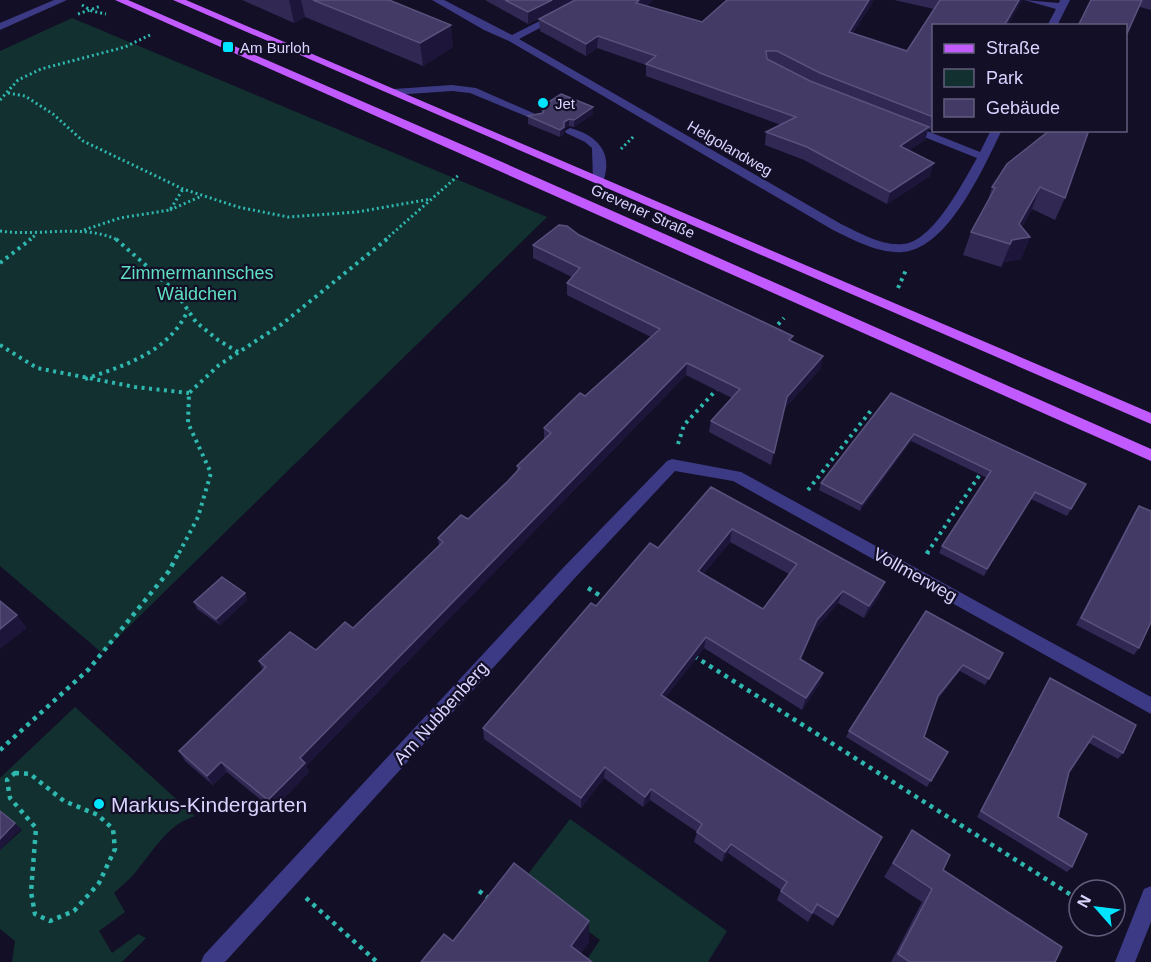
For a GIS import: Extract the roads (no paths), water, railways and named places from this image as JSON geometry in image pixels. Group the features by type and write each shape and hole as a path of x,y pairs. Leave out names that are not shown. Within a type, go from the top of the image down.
{"main road":[{"name":"Grevener Straße","path":"120,0 482,157 1151,455"},
{"name":"Grevener Straße","path":"178,0 1151,419"}],"street":[{"path":"0,27 62,0"},
{"name":"Helgolandweg","path":"437,0 512,39 837,227 878,244 898,248 913,246 933,232 961,196 996,132"},
{"path":"512,39 588,0"},
{"path":"1029,0 1063,4 1053,24"},
{"path":"394,92 452,88 472,90 537,117"},
{"path":"898,123 984,157"},
{"path":"570,130 591,139 600,150 599,180"},
{"name":"Vollmerweg","path":"672,465 736,476 1151,706"},
{"name":"Am Nubbenberg","path":"212,962 567,575 672,465"},
{"path":"1125,962 1151,896"}],"place":[{"name":"Am Burloh","path":"228,47"},
{"name":"Jet","path":"543,103"},
{"name":"Markus-Kindergarten","path":"99,804"}],"park label":[{"name":"Zimmermannsches Wäldchen","path":"197,283"}]}
